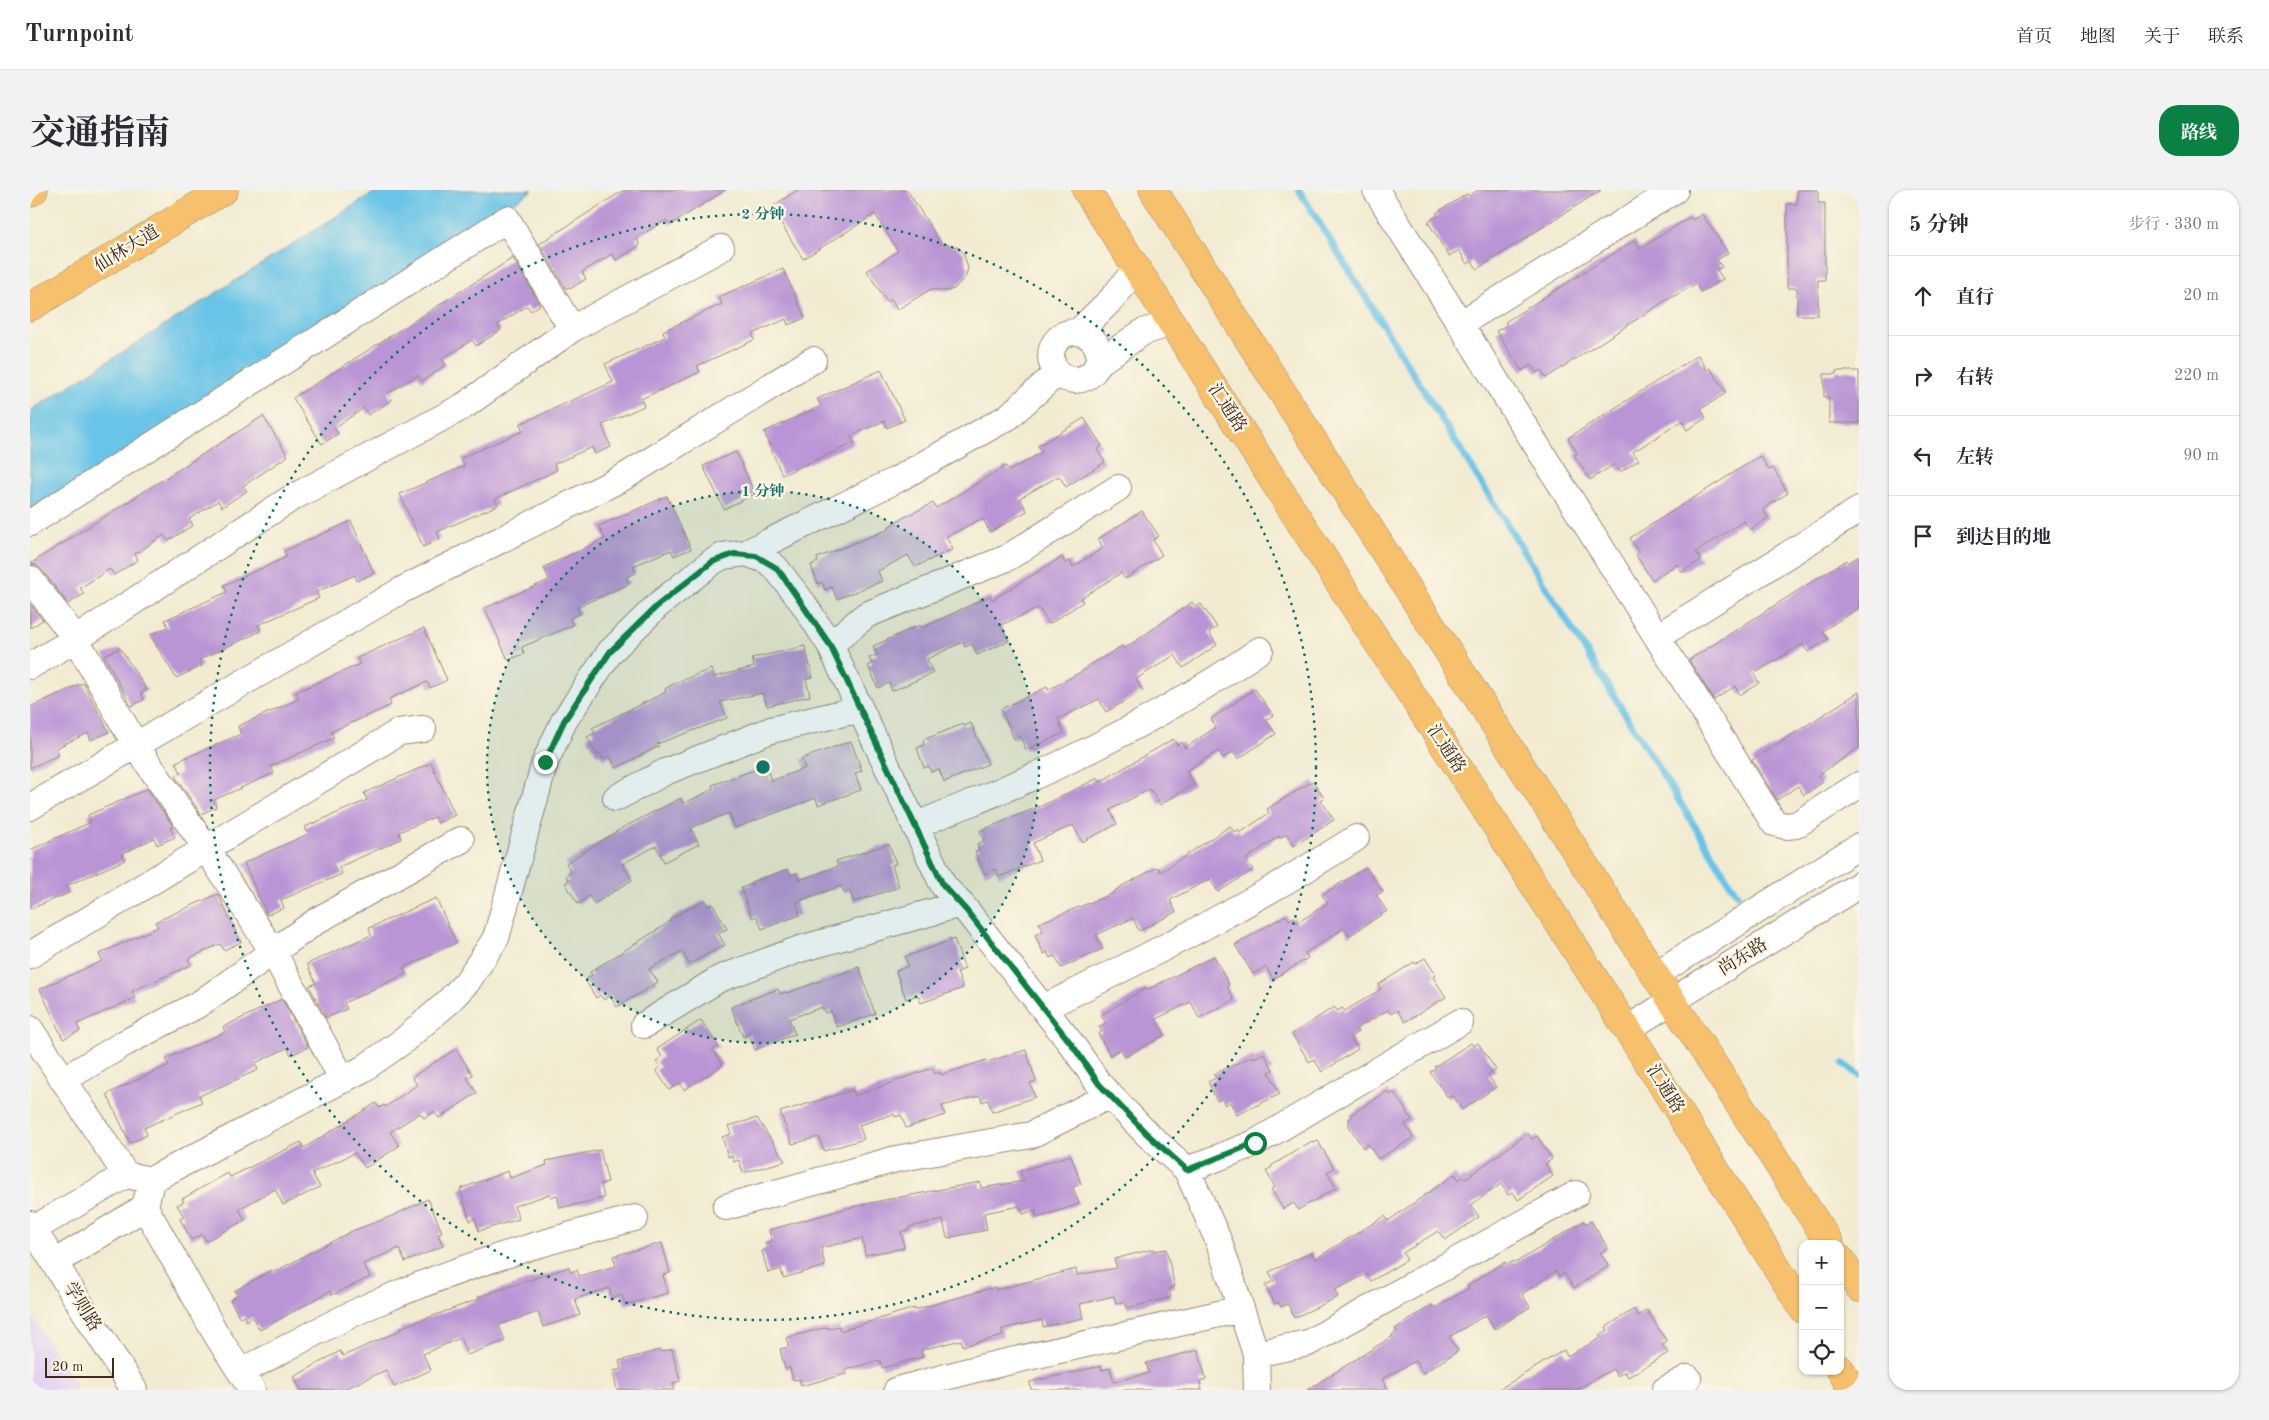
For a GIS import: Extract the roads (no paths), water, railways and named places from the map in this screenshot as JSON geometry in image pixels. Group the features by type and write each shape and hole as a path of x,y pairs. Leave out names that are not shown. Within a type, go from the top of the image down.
{"main road":[{"path":"30,193 34,190"},
{"name":"仙林大道","path":"30,307 224,190"},
{"name":"汇通路","path":"1086,190 1627,1030 1799,1303"},
{"path":"1152,190 1655,975 1827,1240"},
{"path":"1844,1265 1859,1288"},
{"path":"1844,1375 1854,1390"}],"street":[{"path":"1376,190 1774,823 1786,826 1796,825 1859,785"},
{"path":"1460,324 1675,190"},
{"path":"30,523 506,219 572,328"},
{"path":"30,666 76,639 290,499 464,406 572,328 721,248"},
{"path":"1078,332 1112,299 1137,268"},
{"path":"1098,363 1143,332 1172,323"},
{"path":"1069,332 1078,332 1086,334 1093,339 1099,355 1098,363 1095,371 1080,380 1064,378 1057,373 1050,357 1055,341 1069,332"},
{"path":"30,807 402,590 624,477 813,360"},
{"path":"746,554 896,480 1008,417 1057,373"},
{"path":"830,645 866,615 1007,558 1118,488"},
{"path":"1657,637 1859,510"},
{"path":"31,1227 343,1080 382,1057 446,1004 483,960 496,938 545,762 553,742 610,652 658,605 712,562 722,556 746,554 756,556 775,567 803,603 830,645 943,885 961,904 1110,1095 1146,1133 1187,1170 1219,1242 1256,1354 1256,1390"},
{"path":"30,579 76,639 136,746 206,848 273,952 343,1080"},
{"path":"915,826 1067,761 1139,724 1225,674 1260,650"},
{"path":"616,798 665,772 771,730 860,709"},
{"path":"30,955 399,732 423,729"},
{"path":"1043,1008 1197,931 1310,867 1356,838"},
{"path":"63,1080 126,1043 199,1004 318,920 461,840"},
{"name":"尚东路","path":"1655,975 1859,846"},
{"name":"尚东路","path":"1627,1030 1859,885"},
{"path":"644,1024 719,979 800,949 961,904"},
{"path":"1187,1170 1255,1143 1460,1022"},
{"path":"30,1029 63,1080 138,1178 145,1207 216,1334 246,1381 375,1304 450,1274 558,1237 635,1218"},
{"path":"726,1207 896,1159 1031,1134 1110,1095"},
{"path":"1256,1354 1308,1343 1576,1194"},
{"path":"54,1263 145,1207"},
{"name":"学则路","path":"31,1227 134,1390"},
{"path":"897,1390 980,1368 1241,1308"},
{"path":"1665,1390 1688,1378"}],"water":[{"path":"378,190 533,190 229,394 30,515 30,411"}],"waterway":[{"path":"1299,190 1737,894"},
{"path":"1844,1064 1859,1075"}]}
